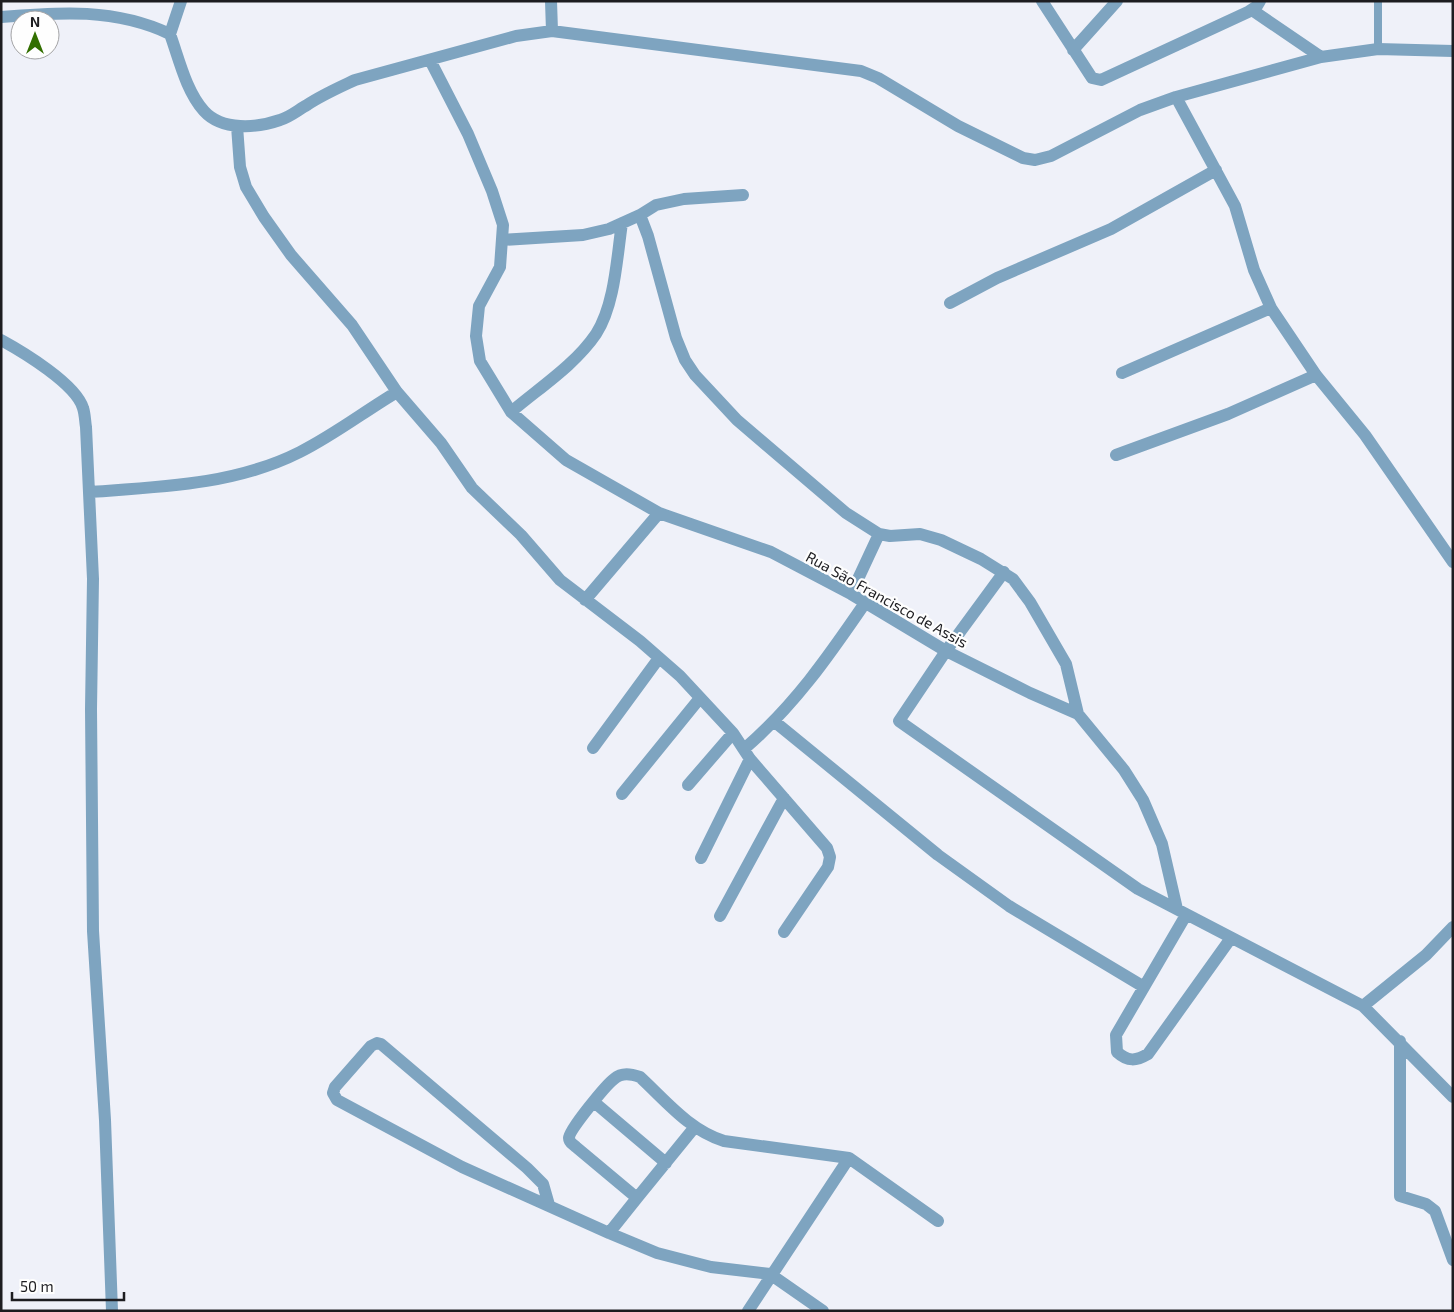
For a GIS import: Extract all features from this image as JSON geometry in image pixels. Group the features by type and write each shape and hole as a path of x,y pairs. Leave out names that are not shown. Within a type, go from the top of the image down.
{"street":[{"path":"181,1 170,34 191,90 200,105 214,119 237,126 260,126 282,120 329,92 355,80 516,36 552,31 861,71 878,78 990,143 1023,158 1036,160 1051,156 1140,110 1176,97 1322,57 1378,49 1453,51"},
{"path":"552,1 552,31"},
{"path":"1042,1 1092,78 1104,79 1256,6 1322,57"},
{"path":"1073,50 1117,1"},
{"path":"1,17 67,12 97,13 153,26 170,34"},
{"name":"Rua São Francisco de Assis","path":"430,60 468,134 492,191 502,225 500,267 479,306 476,336 480,361 511,412 566,460 659,513 771,552 851,594 946,651 1030,693 1078,714 1124,770 1144,800 1162,844 1182,912"},
{"path":"1176,97 1240,218 1254,270 1271,308 1316,375 1366,435 1453,562"},
{"path":"237,126 240,167 246,188 264,217 291,255 352,325 397,392 441,444 472,488 521,535 560,580 660,658 700,698 733,733 747,754 827,848 831,862 810,896 784,932"},
{"path":"950,303 997,278 1111,229 1216,170"},
{"path":"502,240 583,234 609,229 640,215 656,205 684,199 743,195"},
{"path":"640,215 648,236 676,338 685,360 695,375 738,420 846,513 880,534 890,536 920,534 973,555 1013,579 1030,602 1066,664 1078,714"},
{"path":"511,412 578,355 596,333 613,289 622,223"},
{"path":"1122,373 1271,308"},
{"path":"1,340 31,357 74,392 83,407 93,579 91,709 93,931 105,1120 112,1311"},
{"path":"1116,455 1228,414 1316,375"},
{"path":"89,492 200,482 262,468 301,451 397,392"},
{"path":"585,600 659,513"},
{"path":"851,594 880,534"},
{"path":"1004,572 946,651 899,721 1138,889 1363,1006 1400,1041 1453,1097"},
{"path":"701,858 747,754 825,661 865,603"},
{"path":"594,748 660,658"},
{"path":"622,794 700,698"},
{"path":"775,722 938,855 1009,906 1144,987"},
{"path":"688,785 733,733"},
{"path":"720,916 784,798"},
{"path":"1182,912 1144,987 1116,1035 1117,1052 1131,1060 1137,1060 1148,1054 1231,938"},
{"path":"1363,1006 1426,955 1453,927"},
{"path":"1400,1041 1400,1196 1426,1204 1435,1211 1453,1260"},
{"path":"549,1205 543,1184 528,1168 381,1044 377,1043 370,1046 335,1087 333,1093 337,1100 462,1167 657,1253 711,1267 770,1274 823,1311"},
{"path":"637,1198 570,1142 570,1131 614,1079 630,1074 640,1077 694,1128 708,1136 724,1141 849,1158 938,1221"},
{"path":"594,1102 666,1163"},
{"path":"609,1233 694,1128"},
{"path":"748,1311 770,1274 849,1158"}],"lane":[{"path":"1378,1 1378,49"}]}
